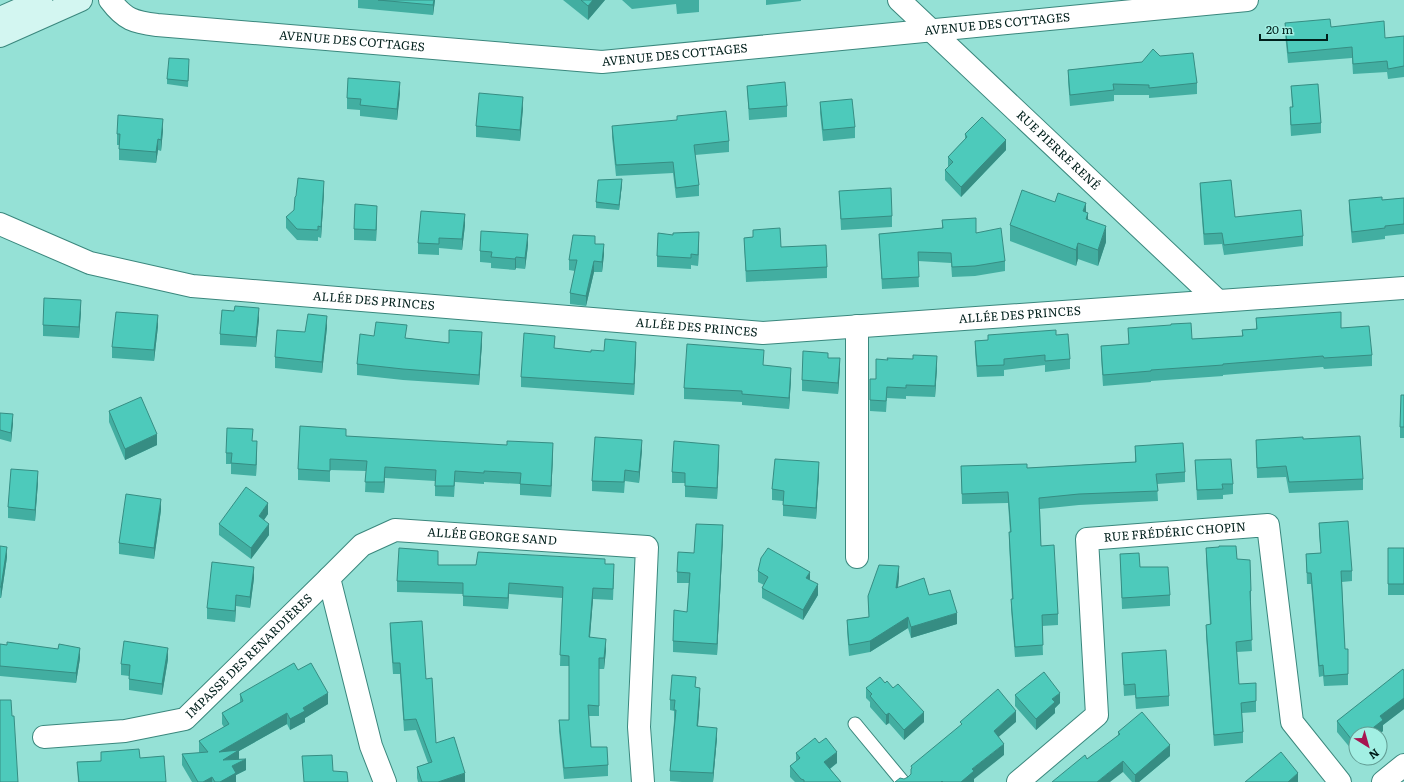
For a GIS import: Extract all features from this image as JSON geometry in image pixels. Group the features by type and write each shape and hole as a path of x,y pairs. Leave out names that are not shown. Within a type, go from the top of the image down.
{"main road":[{"path":"0,18 41,0"},
{"path":"0,36 81,0"}],"street":[{"name":"AVENUE DES COTTAGES","path":"110,0 125,17 139,22 157,25 602,62 1248,0"},
{"name":"RUE PIERRE RENÉ","path":"899,0 1218,300"},
{"name":"ALLÉE DES PRINCES","path":"0,224 90,264 192,286 763,332 1404,288"},
{"path":"857,326 857,557"},
{"name":"RUE FRÉDÉRIC CHOPIN","path":"1018,782 1098,715 1087,539 1268,525 1292,722 1340,782"},
{"name":"ALLÉE GEORGE SAND","path":"329,578 362,545 395,530 647,547 638,727 644,782"},
{"path":"329,578 371,746 385,782"},
{"name":"IMPASSE DES RENARDIÈRES","path":"44,737 125,731 185,719 329,578"},
{"path":"1383,782 1404,765"}],"lane":[{"path":"855,724 903,782"}],"building":[{"path":"378,0 434,0 433,5"},
{"path":"581,0 593,0 588,6"},
{"path":"1330,19 1331,27 1384,21 1385,38 1404,36 1404,66 1388,69 1387,61 1353,64 1352,47 1288,53 1285,23"},
{"path":"1153,49 1160,56 1193,53 1197,83 1149,88 1149,85 1113,84 1114,90 1070,95 1068,70 1142,62"},
{"path":"169,58 189,59 188,81 167,79"},
{"path":"348,78 400,82 397,109 360,105 361,99 347,98"},
{"path":"785,82 787,106 749,109 747,86"},
{"path":"1318,84 1321,123 1291,125 1290,107 1293,107 1291,86"},
{"path":"479,93 523,97 520,130 476,126"},
{"path":"852,99 855,127 823,130 820,102"},
{"path":"726,111 729,141 694,145 699,185 676,188 673,162 616,165 612,126 677,120 677,116"},
{"path":"118,115 163,119 161,140 158,139 156,152 119,149 120,134 117,134"},
{"path":"982,117 1006,140 961,187 945,170 953,162 948,157 967,137 965,134"},
{"path":"298,178 324,181 321,227 318,226 318,230 297,229 286,217 294,210"},
{"path":"622,179 619,205 596,202 598,180"},
{"path":"1231,180 1235,217 1301,210 1303,236 1224,245 1222,233 1204,234 1200,183"},
{"path":"891,188 892,216 841,219 839,191"},
{"path":"1022,190 1055,202 1058,193 1086,203 1083,211 1088,213 1086,219 1106,226 1098,250 1078,243 1076,250 1010,225"},
{"path":"1382,197 1382,200 1404,198 1404,224 1352,232 1349,200"},
{"path":"355,204 377,206 376,230 354,229"},
{"path":"421,211 465,214 462,239 439,238 439,244 418,243"},
{"path":"976,218 976,233 1001,228 1005,261 975,266 952,267 951,253 918,252 919,277 882,279 879,234 943,228 942,220"},
{"path":"780,228 781,247 826,245 827,267 746,271 744,238 753,237 753,230"},
{"path":"481,231 528,234 525,258 516,257 515,259 491,257 492,252 480,251"},
{"path":"699,232 698,255 691,254 691,258 657,256 658,233 673,235 673,233"},
{"path":"573,235 595,236 595,244 604,244 602,262 594,261 586,296 570,293 577,260 569,260"},
{"path":"44,298 81,300 79,327 43,325"},
{"path":"235,306 259,308 256,337 220,334 222,310 234,311"},
{"path":"116,312 158,315 154,350 112,347"},
{"path":"1341,312 1341,328 1369,326 1372,355 1324,358 1323,356 1103,375 1101,346 1129,344 1128,328 1191,323 1192,339 1243,336 1242,330 1257,329 1256,318"},
{"path":"308,314 327,316 322,362 275,357 277,330 305,332"},
{"path":"376,322 407,325 405,338 449,343 449,330 482,332 479,375 357,364 360,334 374,336"},
{"path":"1056,330 1056,335 1068,334 1070,359 1045,361 1045,355 1004,359 1004,365 977,366 975,341 988,340 988,335"},
{"path":"524,333 555,336 554,348 591,352 591,350 604,351 605,339 636,342 634,384 521,377"},
{"path":"687,344 764,350 763,365 791,368 789,398 742,394 742,391 684,388"},
{"path":"803,351 828,353 828,358 840,358 838,383 802,380"},
{"path":"913,355 937,356 935,386 906,385 906,388 887,387 886,401 870,400 870,379 876,379 876,359 913,359"},
{"path":"1401,395 1404,395 1404,427 1400,427"},
{"path":"141,397 157,434 125,449 109,411"},
{"path":"0,413 13,414 11,433 0,430"},
{"path":"300,426 346,429 346,436 507,445 507,441 553,443 551,486 520,484 521,473 455,471 454,486 435,486 436,470 385,467 384,482 365,482 367,461 330,459 330,471 298,469"},
{"path":"227,428 253,429 252,441 257,441 256,465 231,463 232,453 226,453"},
{"path":"1360,436 1363,479 1289,482 1286,466 1257,468 1256,440"},
{"path":"595,437 642,440 639,472 625,470 624,482 592,481"},
{"path":"674,441 719,445 717,488 685,486 685,473 672,472"},
{"path":"1183,443 1185,472 1156,474 1158,491 1079,494 1039,498 1041,546 1054,545 1058,614 1042,615 1043,645 1015,647 1011,599 1013,599 1008,492 962,494 961,466 1027,464 1027,468 1136,462 1135,446"},
{"path":"775,459 819,462 816,508 783,505 784,491 772,489"},
{"path":"1231,459 1233,484 1222,484 1223,489 1197,490 1195,460"},
{"path":"11,469 38,471 35,510 8,507"},
{"path":"246,487 268,503 259,516 269,524 251,548 219,524"},
{"path":"126,494 161,499 154,548 119,543"},
{"path":"1348,521 1352,571 1341,571 1345,649 1348,649 1348,674 1324,676 1323,665 1319,666 1311,573 1307,573 1306,554 1321,553 1319,523"},
{"path":"696,524 723,525 717,644 673,641 674,610 687,612 690,573 677,572 678,552 694,553"},
{"path":"0,546 7,547 1,587 0,587"},
{"path":"1236,546 1237,559 1250,560 1252,640 1236,642 1239,684 1256,683 1256,701 1241,703 1243,732 1214,735 1206,625 1211,624 1206,548"},
{"path":"399,548 438,551 438,565 476,565 478,552 605,559 605,564 614,564 613,589 593,588 589,637 606,639 604,658 599,658 599,706 588,705 591,747 607,747 608,765 564,768 559,720 569,720 569,656 560,655 563,587 509,583 508,598 463,596 463,583 397,581"},
{"path":"768,548 810,572 806,578 818,584 803,610 762,588 768,577 758,571 761,558"},
{"path":"1388,548 1404,548 1404,584 1388,584"},
{"path":"1139,553 1140,567 1168,567 1170,595 1122,598 1120,554"},
{"path":"212,562 254,567 250,597 236,595 235,611 207,608"},
{"path":"879,565 899,566 896,588 924,578 929,595 950,590 957,613 911,627 908,617 870,641 849,645 847,620 869,617 868,596"},
{"path":"422,621 426,679 432,678 436,743 454,737 465,773 438,782 422,782 417,767 432,762 416,719 404,720 400,663 393,663 390,623"},
{"path":"124,641 168,648 162,684 129,679 130,665 121,664"},
{"path":"7,642 58,649 59,644 80,648 76,673 0,666 0,644 7,645"},
{"path":"1166,650 1169,696 1136,698 1135,684 1124,685 1122,653"},
{"path":"294,663 298,670 311,663 328,693 303,708 305,711 290,719 287,713 219,752 239,750 223,760 246,759 232,766 236,773 220,782 215,782 212,777 203,782 198,782 182,754 208,752 199,741 229,724 222,713 243,701 240,694"},
{"path":"1403,669 1404,698 1380,716 1383,720 1375,726 1348,726 1348,735 1337,721"},
{"path":"1044,672 1060,693 1052,699 1055,702 1036,719 1015,695"},
{"path":"672,675 696,677 695,687 700,688 697,726 717,728 713,773 670,771 676,710 674,710 675,700 670,700"},
{"path":"880,677 885,683 887,681 893,688 898,684 924,712 904,730 889,713 886,715 870,696 872,694 866,688"},
{"path":"998,689 1016,711 994,731 1004,744 972,769 974,771 961,782 895,782 900,778 904,779 908,777 911,774 911,766 962,724 960,722"},
{"path":"0,700 11,700 12,716 14,716 18,782 0,782"},
{"path":"1142,712 1170,745 1135,775 1123,761 1097,782 1052,782 1085,755 1087,759 1120,734 1118,732"},
{"path":"815,738 819,743 826,738 837,752 824,762 841,782 804,782 804,780 801,779 790,766 800,758 796,753"},
{"path":"139,749 140,758 164,756 166,782 79,782 77,762 101,761 101,752"},
{"path":"1281,752 1298,773 1288,782 1245,782"},
{"path":"332,755 333,771 347,772 348,782 304,782 302,756"}]}
